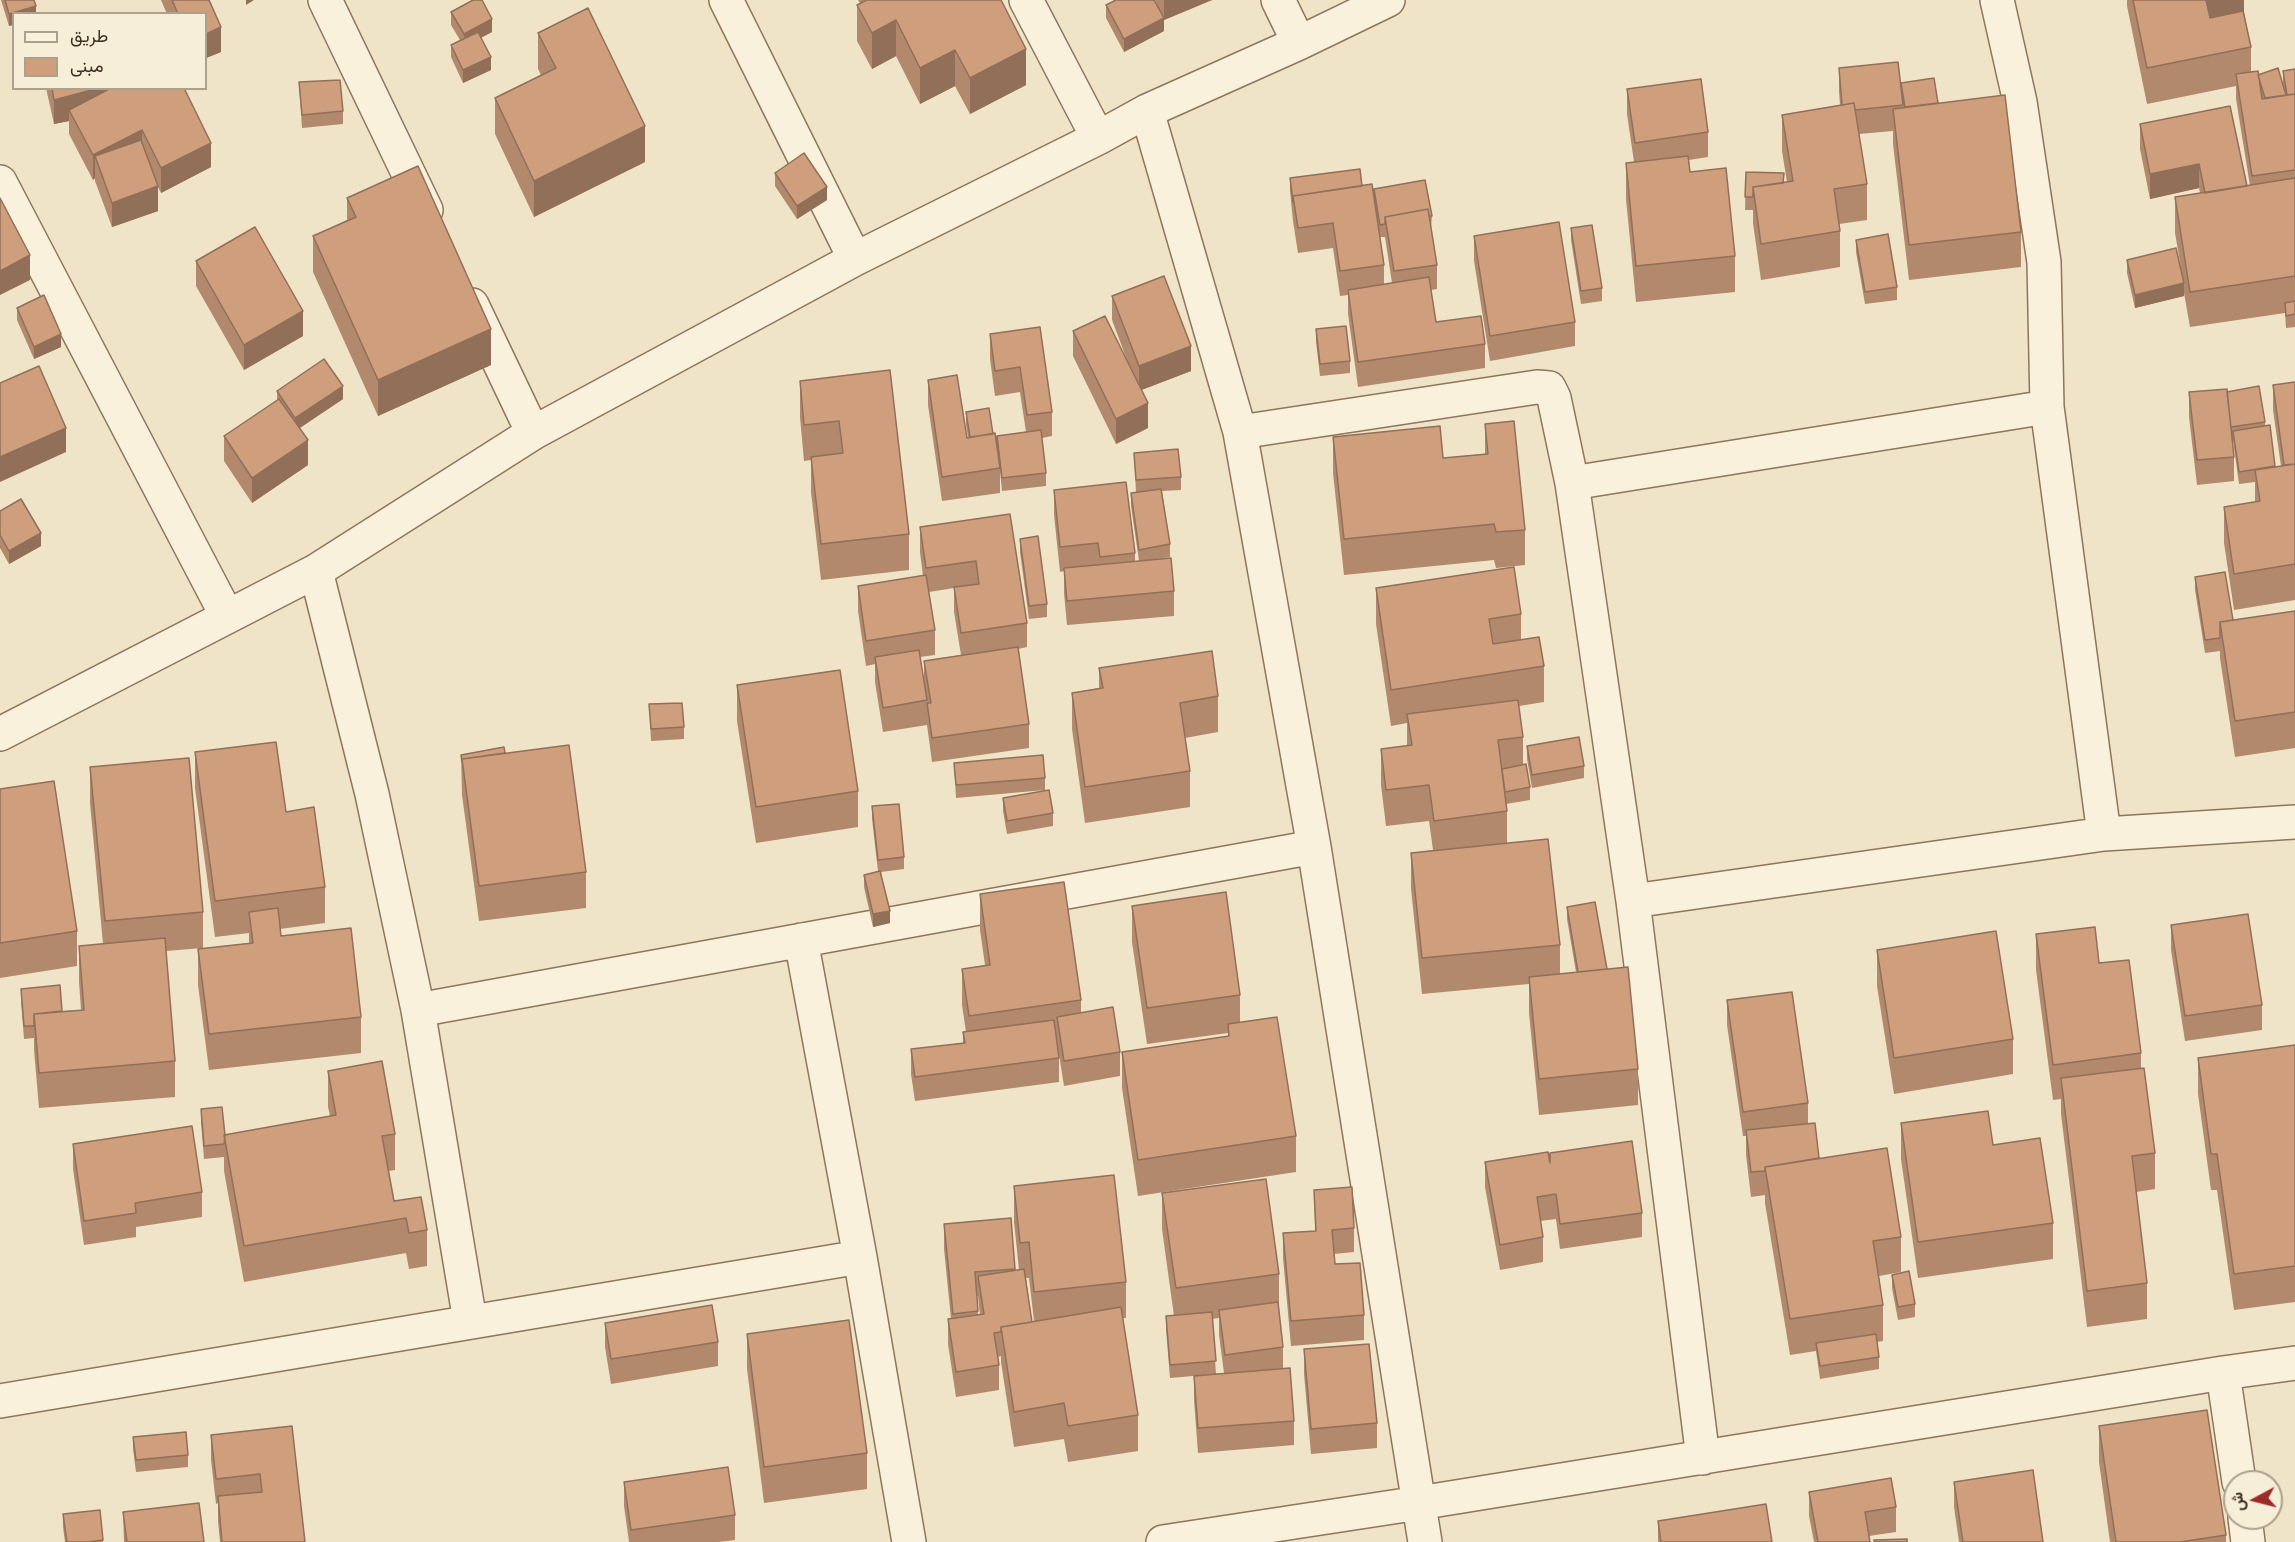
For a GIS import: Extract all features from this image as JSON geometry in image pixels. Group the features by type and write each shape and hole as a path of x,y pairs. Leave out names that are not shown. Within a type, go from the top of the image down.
{"street":[{"path":"325,0 441,242"},
{"path":"726,0 855,259"},
{"path":"1026,0 1098,138"},
{"path":"1278,0 1299,43"},
{"path":"0,734 316,571 533,433 855,259 1098,138 1147,111 1299,43 1388,0"},
{"path":"1996,0 2020,102 2044,262 2047,407 2104,834"},
{"path":"1147,111 1240,432 1314,847 1425,1542"},
{"path":"0,182 227,616"},
{"path":"457,274 533,433"},
{"path":"1240,432 1526,389 1549,388 1554,398 1572,483 1633,901 1703,1458"},
{"path":"1572,483 2047,407"},
{"path":"316,571 372,794 418,1011 470,1321"},
{"path":"1633,901 2104,834 2295,822"},
{"path":"418,1011 1314,847"},
{"path":"801,940 860,1257 909,1542"},
{"path":"0,1401 860,1257"},
{"path":"1163,1542 2295,1363"},
{"path":"2223,1373 2237,1470"}],"building":[{"path":"5,0 34,0 36,6 9,14"},
{"path":"172,0 209,0 221,27 207,34 207,12 177,12"},
{"path":"473,0 482,0 492,19 464,34 451,12"},
{"path":"867,0 1001,0 1026,49 970,78 955,50 920,68 896,20 872,33 857,5"},
{"path":"1116,0 1154,0 1164,18 1124,39 1106,5"},
{"path":"2133,0 2206,0 2210,18 2243,11 2251,47 2147,68"},
{"path":"588,8 645,126 534,181 495,98 556,68 538,33"},
{"path":"478,32 491,57 463,70 451,45"},
{"path":"1898,62 1903,105 1855,110 1854,103 1842,105 1839,68"},
{"path":"2278,68 2286,95 2265,98 2258,75"},
{"path":"2295,69 2295,94 2287,95 2283,71"},
{"path":"2258,71 2262,99 2295,94 2295,170 2252,176 2236,74"},
{"path":"1934,78 1938,103 1905,107 1901,83"},
{"path":"1701,79 1708,132 1635,143 1627,89"},
{"path":"340,80 343,111 302,115 299,82"},
{"path":"52,90 92,90 54,100"},
{"path":"107,90 185,90 211,143 161,168 142,130 93,155 69,110"},
{"path":"2005,95 2021,232 1909,245 1893,109"},
{"path":"1854,103 1867,184 1834,189 1840,231 1761,244 1753,187 1793,181 1782,115"},
{"path":"2230,106 2247,186 2205,193 2199,164 2150,174 2140,124"},
{"path":"141,140 158,186 112,203 95,156"},
{"path":"804,153 827,187 797,206 775,173"},
{"path":"1688,156 1690,172 1726,168 1735,256 1636,266 1626,163"},
{"path":"418,166 491,329 378,380 313,236 356,217 347,198"},
{"path":"1360,169 1362,186 1293,196 1293,202 1290,178"},
{"path":"1746,172 1784,173 1783,183 1753,187 1753,197 1745,197"},
{"path":"2295,178 2295,276 2190,292 2175,197"},
{"path":"1425,180 1432,216 1429,216 1428,209 1385,217 1385,224 1380,225 1374,189"},
{"path":"1372,184 1384,265 1340,271 1333,223 1298,228 1293,196"},
{"path":"0,198 30,255 0,271"},
{"path":"1428,209 1437,265 1394,271 1385,217"},
{"path":"1559,222 1575,322 1490,336 1474,236"},
{"path":"1592,225 1602,288 1581,291 1571,228"},
{"path":"255,227 303,311 244,345 196,261"},
{"path":"1888,234 1897,287 1865,292 1856,240"},
{"path":"2176,248 2184,283 2135,295 2127,260"},
{"path":"1164,276 1191,346 1139,366 1112,296"},
{"path":"1429,277 1436,322 1481,316 1485,344 1358,362 1348,290"},
{"path":"44,295 61,334 34,347 17,308"},
{"path":"2295,301 2295,314 2286,316 2285,303"},
{"path":"1105,316 1148,403 1116,419 1073,331"},
{"path":"1346,326 1350,361 1320,364 1316,329"},
{"path":"1040,327 1052,412 1027,415 1020,367 995,371 990,334"},
{"path":"324,359 343,386 295,418 277,391"},
{"path":"39,366 66,428 0,457 0,383"},
{"path":"890,370 909,534 821,544 811,457 843,453 839,421 804,425 800,381"},
{"path":"957,375 967,438 995,433 1000,468 942,477 928,380"},
{"path":"2295,382 2295,464 2284,465 2273,385"},
{"path":"2259,386 2265,422 2231,427 2227,392"},
{"path":"2227,389 2234,457 2197,460 2189,392"},
{"path":"279,399 308,440 252,478 224,436"},
{"path":"989,408 993,434 970,437 966,412"},
{"path":"1514,421 1525,530 1496,532 1494,524 1344,539 1333,437 1440,426 1443,458 1488,454 1485,424"},
{"path":"2270,425 2275,466 2239,472 2233,431"},
{"path":"1041,430 1046,473 1002,478 997,436"},
{"path":"1178,449 1181,477 1136,480 1134,453"},
{"path":"2295,464 2295,564 2234,574 2224,507 2260,501 2255,470"},
{"path":"1126,482 1135,553 1100,557 1098,543 1060,547 1054,490"},
{"path":"1161,489 1170,544 1139,550 1131,493"},
{"path":"21,499 41,533 9,551 0,535 0,511"},
{"path":"1010,514 1027,623 961,633 954,587 979,584 976,561 926,568 920,527"},
{"path":"1038,536 1047,604 1029,606 1020,539"},
{"path":"1171,558 1174,591 1067,601 1064,568"},
{"path":"1514,567 1521,614 1489,619 1493,644 1539,637 1544,666 1391,690 1376,588"},
{"path":"2225,572 2233,620 2220,622 2220,638 2205,640 2195,577"},
{"path":"926,575 935,630 866,641 858,586"},
{"path":"2295,611 2295,712 2235,721 2220,622"},
{"path":"1018,647 1029,724 932,738 927,703 931,703 924,661"},
{"path":"919,650 927,700 883,708 875,657"},
{"path":"1212,651 1218,696 1180,703 1190,771 1085,787 1072,693 1103,688 1099,668"},
{"path":"840,670 858,791 756,807 737,685"},
{"path":"1518,700 1523,737 1498,740 1507,811 1434,821 1429,785 1386,790 1381,749 1412,745 1407,714"},
{"path":"682,703 684,727 651,729 649,704"},
{"path":"1579,737 1584,766 1532,775 1527,746"},
{"path":"276,742 286,812 314,807 325,887 215,901 195,752"},
{"path":"569,745 586,872 479,886 462,759"},
{"path":"504,747 505,753 462,759 462,762 461,755"},
{"path":"1043,755 1045,778 956,785 954,763"},
{"path":"189,758 203,912 105,921 90,767"},
{"path":"1526,764 1530,787 1505,792 1502,769"},
{"path":"54,781 77,931 0,943 0,789"},
{"path":"1049,790 1053,813 1007,821 1003,798"},
{"path":"899,804 904,857 878,860 872,806"},
{"path":"1548,839 1560,945 1422,958 1411,853"},
{"path":"880,871 890,911 873,914 864,875"},
{"path":"1064,882 1081,1000 969,1016 962,969 990,965 980,894"},
{"path":"1226,892 1240,995 1147,1008 1132,906"},
{"path":"1595,902 1607,969 1578,972 1567,907"},
{"path":"278,908 281,936 351,928 361,1017 209,1034 198,949 253,943 249,912"},
{"path":"2248,914 2262,1005 2185,1016 2171,925"},
{"path":"2095,927 2099,963 2129,960 2141,1053 2053,1065 2036,934"},
{"path":"1996,931 2013,1039 1894,1058 1877,950"},
{"path":"165,938 175,1061 39,1073 34,1014 84,1010 79,946"},
{"path":"1628,967 1638,1069 1539,1079 1529,977"},
{"path":"60,985 62,1011 34,1014 34,1026 24,1026 21,989"},
{"path":"1792,992 1808,1103 1743,1112 1727,1000"},
{"path":"1113,1007 1120,1052 1064,1061 1057,1017"},
{"path":"1277,1017 1296,1136 1138,1160 1122,1052 1229,1036 1228,1024"},
{"path":"1054,1020 1059,1058 915,1077 911,1049 965,1043 963,1032"},
{"path":"2295,1045 2295,1266 2234,1274 2217,1154 2211,1154 2198,1058"},
{"path":"382,1061 395,1134 382,1136 394,1201 421,1197 427,1230 409,1233 406,1218 244,1246 224,1135 336,1115 328,1071"},
{"path":"2144,1068 2155,1153 2132,1156 2147,1283 2087,1291 2061,1078"},
{"path":"222,1107 224,1144 204,1146 201,1109"},
{"path":"1988,1111 1993,1145 2040,1138 2053,1223 1918,1242 1901,1123"},
{"path":"1815,1123 1819,1158 1765,1167 1765,1171 1751,1172 1746,1130"},
{"path":"192,1126 202,1192 135,1203 136,1213 84,1221 73,1144"},
{"path":"1632,1141 1642,1213 1560,1224 1556,1194 1537,1197 1543,1237 1500,1245 1485,1162 1548,1152 1550,1163 1550,1153"},
{"path":"1887,1148 1901,1237 1873,1241 1883,1305 1790,1319 1765,1167"},
{"path":"1114,1175 1126,1282 1034,1292 1029,1242 1020,1243 1014,1186"},
{"path":"1266,1179 1279,1274 1176,1288 1162,1193"},
{"path":"1352,1187 1354,1228 1332,1230 1335,1264 1360,1263 1364,1315 1291,1321 1283,1233 1316,1231 1314,1190"},
{"path":"1011,1218 1015,1269 975,1272 978,1311 953,1314 944,1224"},
{"path":"1024,1269 1032,1322 1001,1327 1001,1332 994,1333 999,1365 956,1372 948,1319 984,1314 978,1276"},
{"path":"1909,1271 1915,1304 1898,1307 1892,1275"},
{"path":"1278,1302 1283,1347 1225,1355 1219,1310"},
{"path":"712,1305 718,1342 611,1359 605,1323"},
{"path":"1121,1307 1138,1415 1068,1426 1064,1403 1014,1412 1001,1327"},
{"path":"1212,1312 1216,1361 1170,1365 1166,1316"},
{"path":"849,1320 867,1453 764,1467 747,1334"},
{"path":"1876,1334 1879,1357 1820,1366 1816,1343"},
{"path":"1369,1344 1377,1423 1311,1429 1304,1349"},
{"path":"1290,1368 1294,1421 1198,1428 1194,1376"},
{"path":"2207,1410 2223,1515 2223,1530 2225,1530 2226,1535 2180,1542 2116,1542 2099,1426"},
{"path":"292,1426 305,1542 222,1542 218,1496 262,1492 260,1474 216,1479 211,1435"},
{"path":"186,1432 188,1455 136,1460 133,1437"},
{"path":"728,1467 735,1515 631,1530 624,1482"},
{"path":"2033,1470 2043,1542 1963,1542 1954,1482"},
{"path":"1891,1478 1896,1507 1865,1512 1870,1542 1818,1542 1809,1492"},
{"path":"199,1503 204,1542 127,1542 123,1512"},
{"path":"1766,1504 1772,1542 1661,1542 1658,1521"},
{"path":"100,1510 103,1540 67,1542 63,1514"},
{"path":"1907,1539 1907,1542 1874,1542 1874,1540"}]}
